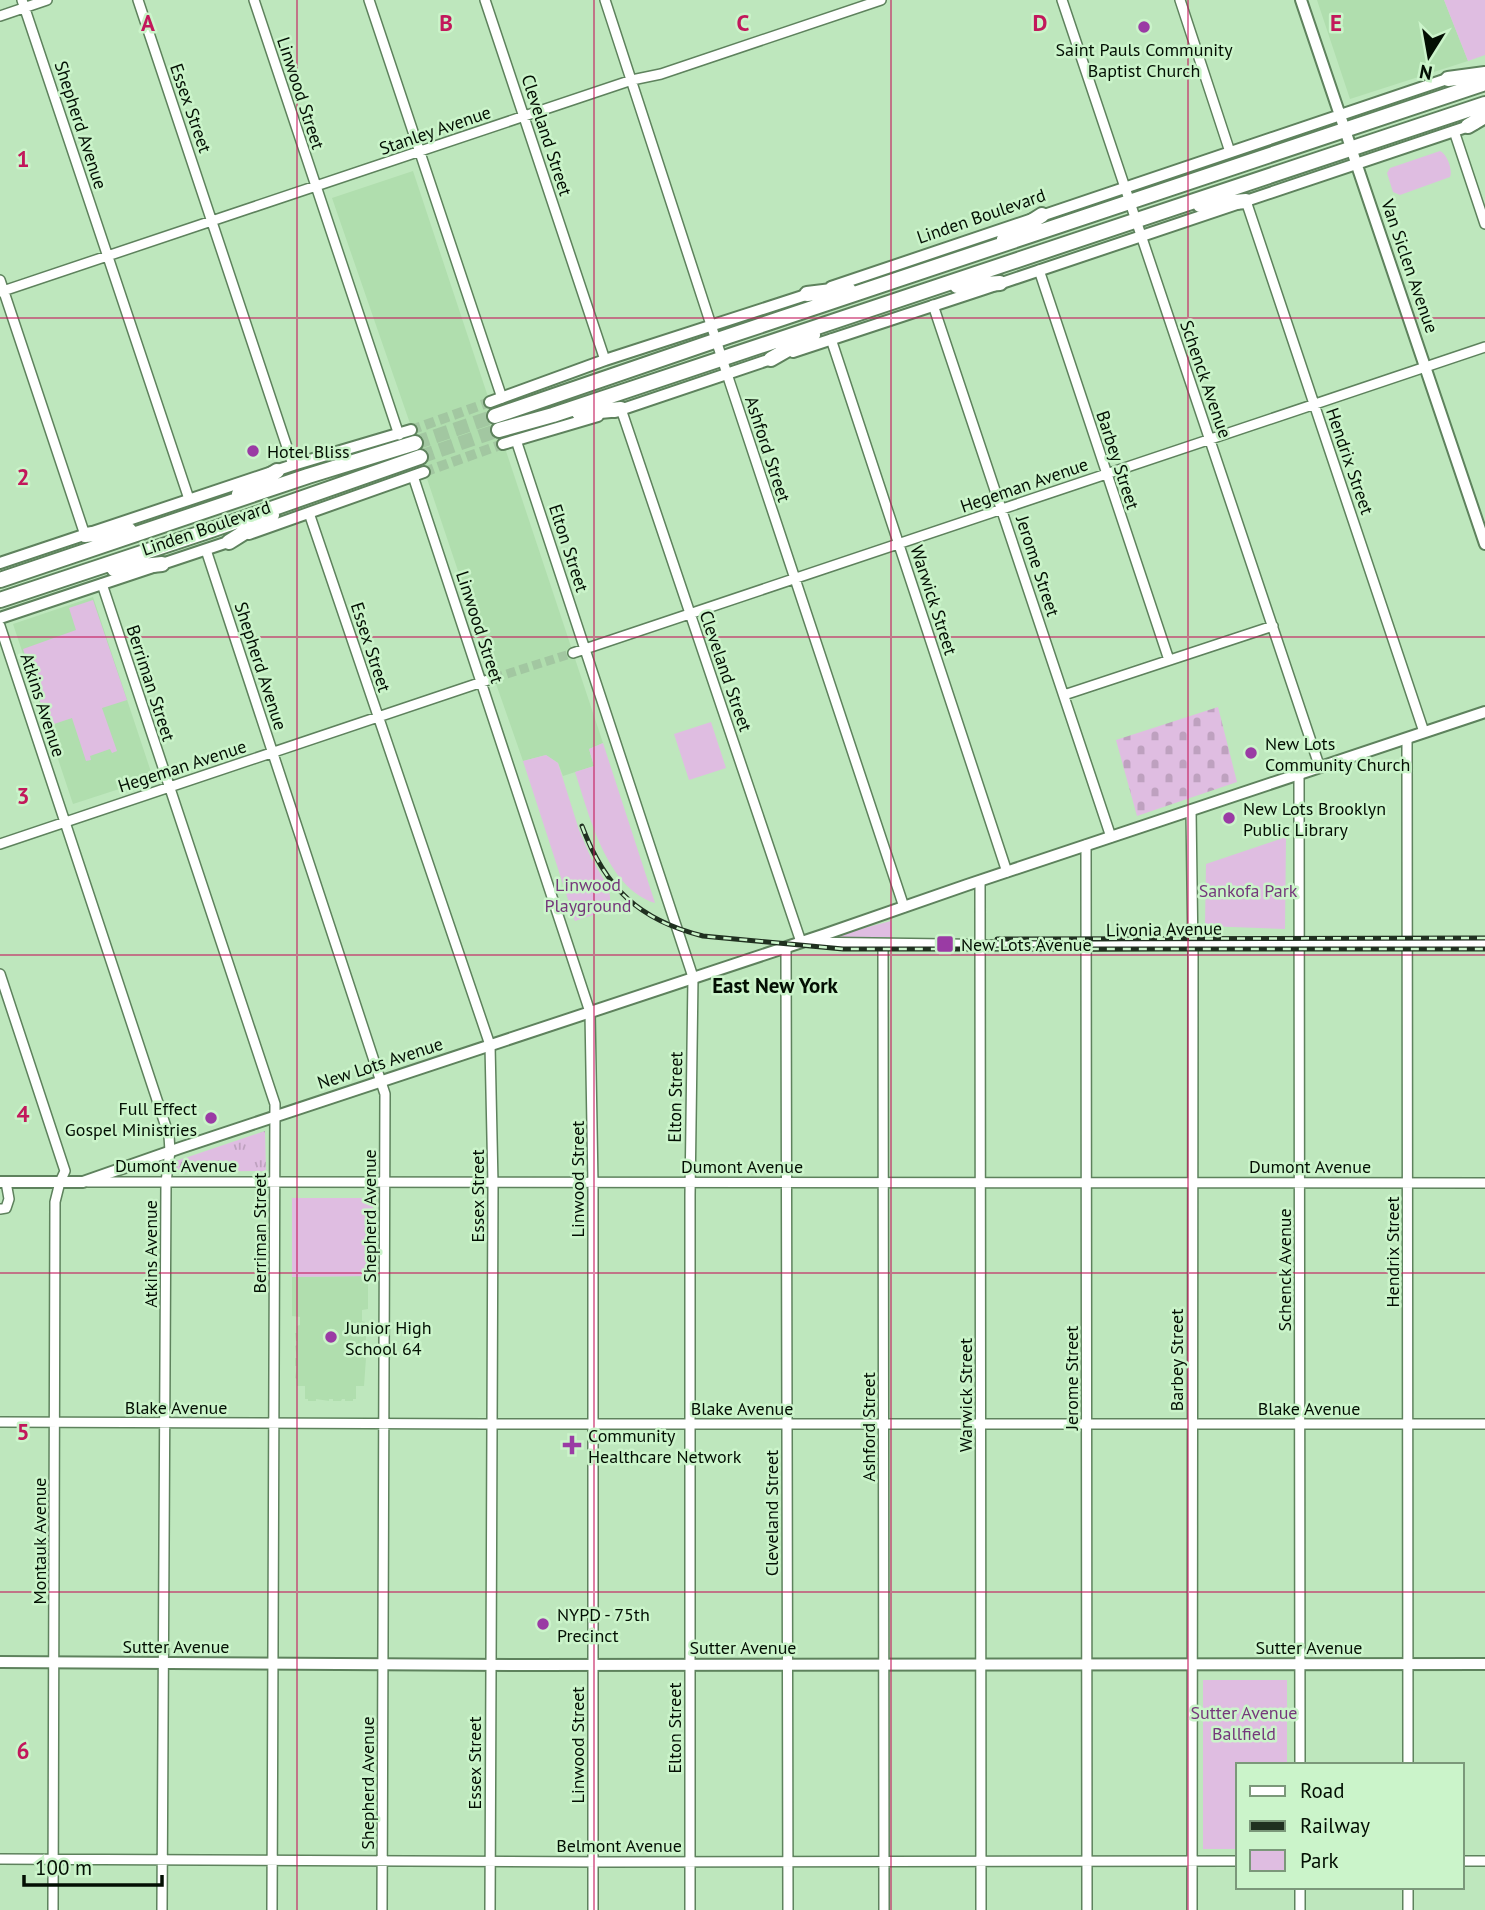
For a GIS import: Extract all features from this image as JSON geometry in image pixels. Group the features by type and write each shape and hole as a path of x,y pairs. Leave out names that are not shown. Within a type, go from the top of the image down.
{"highway":[{"path":"1448,79 1485,74"},
{"name":"Linden Boulevard","path":"497,423 716,340 1485,83"},
{"path":"553,415 1136,220 1354,156 1485,104"},
{"path":"1461,129 1485,118"},
{"path":"1171,209 1246,201"},
{"path":"986,250 1042,215"},
{"path":"934,288 1000,283"},
{"path":"807,294 877,286"},
{"path":"771,359 839,320"},
{"path":"497,423 621,409"},
{"name":"Linden Boulevard","path":"0,600 297,501 417,456"},
{"name":"Linden Boulevard","path":"0,580 308,476 417,456"},
{"path":"218,507 277,471"},
{"path":"229,542 297,501"},
{"path":"85,535 158,527"},
{"path":"88,571 162,564"}],"street":[{"path":"0,16 24,4 47,0"},
{"name":"Essex Street","path":"138,0 293,465"},
{"name":"Linwood Street","path":"254,0 399,435"},
{"path":"369,0 502,398"},
{"name":"Cleveland Street","path":"485,0 605,360"},
{"name":"Ashford Street","path":"605,0 904,906"},
{"name":"Stanley Avenue","path":"2,291 632,80 662,74 881,0"},
{"name":"Schenck Avenue","path":"1062,0 1320,768"},
{"path":"1180,0 1230,152"},
{"name":"Van Siclen Avenue","path":"1301,0 1485,544"},
{"name":"Shepherd Avenue","path":"24,4 189,499"},
{"name":"Linden Boulevard","path":"497,423 502,398 605,360 1485,67"},
{"path":"497,423 516,440 621,409 1246,201 1354,156 1461,129 1485,224"},
{"name":"Hendrix Street","path":"1246,201 1424,732"},
{"name":"Barbey Street","path":"1039,270 1169,660"},
{"path":"0,280 85,535"},
{"name":"Jerome Street","path":"933,305 1111,836"},
{"name":"Warwick Street","path":"831,339 1007,872"},
{"name":"Hegeman Avenue","path":"573,653 1485,347"},
{"name":"Cleveland Street","path":"621,409 801,942"},
{"name":"Linden Boulevard","path":"0,563 293,465 399,435 417,456 309,513 0,618"},
{"name":"Elton Street","path":"516,440 693,977 690,1184 690,1910"},
{"name":"Linwood Street","path":"417,456 482,682 590,1012 593,1184 593,1910"},
{"name":"Essex Street","path":"309,513 490,1045 493,1184 489,1910"},
{"name":"Shepherd Avenue","path":"206,550 385,1094 382,1910"},
{"name":"Berriman Street","path":"102,584 275,1104 272,1910"},
{"name":"Atkins Avenue","path":"0,626 169,1136 166,1182 162,1910"},
{"path":"1064,695 1273,626"},
{"name":"Hegeman Avenue","path":"0,844 494,678"},
{"name":"New Lots Avenue","path":"83,1182 1485,712"},
{"name":"Hendrix Street","path":"1407,739 1408,1763"},
{"name":"Schenck Avenue","path":"1299,775 1300,1763"},
{"name":"Barbey Street","path":"1191,810 1192,1910"},
{"name":"Jerome Street","path":"1086,845 1087,1910"},
{"name":"Warwick Street","path":"981,881 981,1910"},
{"name":"Livonia Avenue","path":"801,942 1087,946 1485,944"},
{"name":"Ashford Street","path":"883,944 884,1910"},
{"name":"Cleveland Street","path":"786,947 788,1910"},
{"name":"Montauk Avenue","path":"0,974 65,1171 55,1202 53,1910"},
{"path":"0,1209 6,1208 9,1199 3,1182"},
{"name":"Dumont Avenue","path":"3,1182 1485,1183"},
{"name":"Blake Avenue","path":"0,1422 1485,1424"},
{"name":"Sutter Avenue","path":"0,1662 491,1665 1485,1664"},
{"name":"Belmont Avenue","path":"0,1859 1236,1861"},
{"path":"1464,1861 1485,1861"},
{"path":"1300,1889 1300,1910"},
{"path":"1408,1889 1408,1910"}],"shaded area":[{"path":"1317,0 1444,0 1468,61 1350,99"},
{"path":"413,171 603,743 589,749 594,766 563,776 558,763 546,755 523,761 332,198"},
{"path":"93,597 153,778 73,804 13,624"},
{"name":"Junior High School 64","path":"368,1276 368,1309 362,1310 366,1333 364,1386 356,1386 356,1399 353,1401 308,1401 305,1399 305,1386 297,1386 295,1378 295,1333 300,1325 300,1317 292,1316 292,1277"}],"green space":[{"path":"1444,0 1485,0 1485,55 1468,61"},
{"path":"1440,151 1449,162 1450,177 1400,195 1393,192 1387,173 1390,168"},
{"path":"93,600 127,700 102,708 117,751 112,753 110,749 90,756 91,760 86,761 72,718 48,726 23,649 76,630 69,608"},
{"path":"1218,707 1237,782 1137,816 1116,740"},
{"path":"711,722 726,768 689,780 674,734"},
{"path":"603,743 655,903 638,895 612,866 594,828 575,772 594,766 589,749"},
{"name":"Linwood Playground","path":"546,755 558,763 579,830 591,858 609,888 611,909 575,921 523,761"},
{"name":"Sankofa Park","path":"1286,837 1285,929 1205,926 1206,864"},
{"path":"891,921 892,937 837,935"},
{"path":"265,1131 266,1171 175,1172 176,1161"},
{"path":"292,1198 373,1198 372,1276 292,1277"},
{"name":"Sutter Avenue Ballfield","path":"1203,1680 1287,1680 1287,1763 1236,1763 1236,1849 1203,1849"}],"tunnel":[{"path":"411,430 490,402"},
{"path":"415,443 495,416"},
{"path":"420,457 499,430"},
{"path":"424,472 503,444"},
{"path":"494,678 573,653"}],"railway":[{"path":"582,826 602,867 627,898 660,921 703,936 843,949 1485,949"},
{"path":"997,939 1485,938"}],"place":[{"name":"Saint Pauls Community Baptist Church","path":"1144,27"},
{"name":"Hotel Bliss","path":"253,451"},
{"name":"New Lots Community Church","path":"1251,753"},
{"name":"New Lots Brooklyn Public Library","path":"1229,818"},
{"name":"New Lots Avenue","path":"945,944"},
{"name":"Full Effect Gospel Ministries","path":"211,1118"},
{"name":"Junior High School 64","path":"331,1337"},
{"name":"Community Healthcare Network","path":"572,1445"},
{"name":"NYPD - 75th Precinct","path":"543,1624"}],"district":[{"name":"East New York","path":"775,985"}]}
